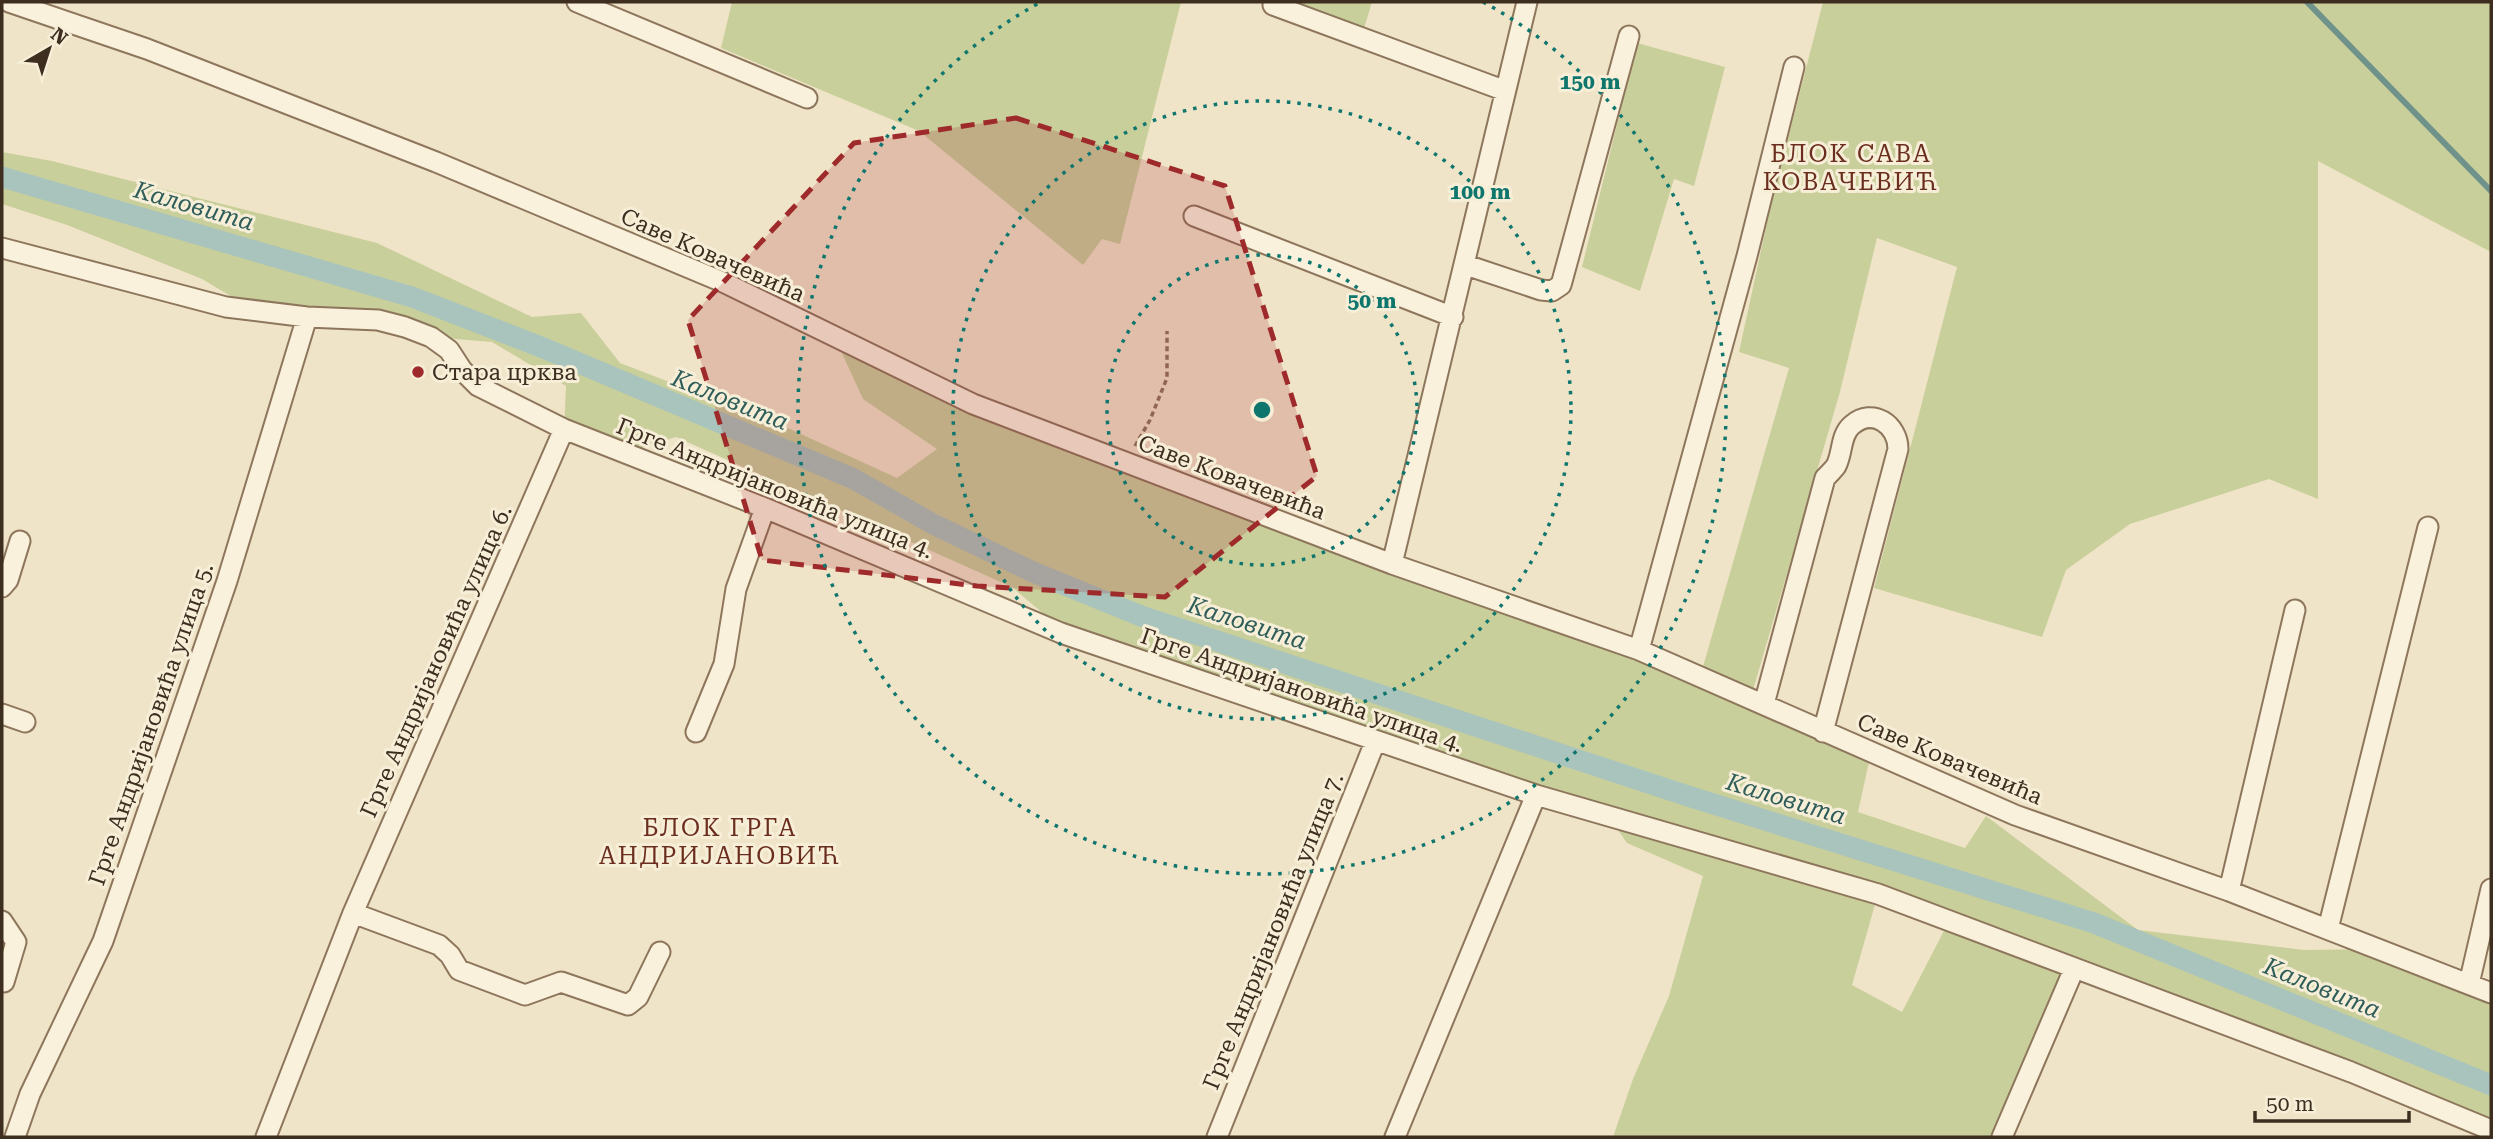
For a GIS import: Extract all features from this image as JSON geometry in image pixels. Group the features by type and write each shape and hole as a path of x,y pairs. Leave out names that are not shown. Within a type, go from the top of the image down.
{"street":[{"name":"Саве Ковачевића","path":"9,2 147,49 436,162 725,284 973,404 1392,564 1639,650 2015,815 2229,891 2491,993"},
{"path":"577,2 807,98"},
{"path":"1392,564 1466,265 1503,90 1527,2"},
{"path":"1273,5 1503,90"},
{"path":"1466,265 1541,290 1552,291 1562,285 1629,36"},
{"path":"1639,650 1747,256 1794,67"},
{"path":"1194,216 1453,317"},
{"name":"Грге Андријановића улица 4.","path":"2,248 226,307 307,317 378,320 431,337 449,350 462,370 478,386 564,429 765,508 1061,633 1376,742 1536,794 1878,894 2351,1072 2491,1129"},
{"name":"Грге Андријановића улица 5.","path":"15,1137 30,1094 103,941 227,581 307,317"},
{"path":"1764,704 1825,478 1836,466 1845,435 1853,424 1864,418 1884,421 1894,430 1898,449 1823,732"},
{"name":"Грге Андријановића улица 6.","path":"266,1137 352,913 564,429"},
{"path":"696,732 724,664 736,589 765,508"},
{"path":"2328,929 2428,527"},
{"path":"5,583 20,541"},
{"path":"2229,891 2295,610"},
{"path":"2,714 25,722"},
{"name":"Грге Андријановића улица 7.","path":"1217,1137 1376,742"},
{"path":"1395,1137 1536,794"},
{"path":"2469,984 2491,889"},
{"path":"352,913 439,945 450,955 459,971 525,995 561,982 628,1005 638,997 660,952"},
{"path":"2,921 16,942 4,982"},
{"path":"2002,1137 2074,969"}],"path":[{"path":"1125,463 1150,421 1167,378 1167,331"}],"highlighted area":[{"path":"1016,118 1225,186 1317,476 1165,597 977,586 762,560 688,320 854,143"}],"green space":[{"path":"732,2 1181,2 1120,244 1102,239 1083,265 919,131 721,48"},
{"path":"1273,2 1372,2 1362,35"},
{"path":"1823,2 2491,2 2491,252 2318,161 2318,499 2269,479 2130,524 2066,570 2042,637 1874,588 1957,267 1877,238 1840,392 1751,697 1700,677 1789,368 1739,352 1770,209"},
{"path":"1637,43 1725,67 1694,186 1674,179 1640,291 1582,267"},
{"path":"2,152 52,161 377,243 532,317 581,313 620,363 779,424 897,478 937,449 863,399 835,338 977,406 1565,624 1633,660 1684,676 1869,762 1858,812 1965,848 1986,816 2138,930 2304,950 2378,949 2491,995 2491,1130 2074,969 2002,1137 1613,1137 1633,1079 1669,996 1703,876 1627,843 1606,813 1071,637 1012,587 676,437 625,453 564,429 566,386 492,342 431,337 256,311 202,279 67,225 2,204","holes":["1878,894 1949,921 1902,1012 1852,985"]}],"waterway":[{"path":"2307,2 2491,191"},
{"name":"Каловита","path":"2,177 412,297 541,347 854,479 933,524 1033,572 1141,616 1691,797 2094,923 2491,1085"}],"place":[{"name":"Стара црква","path":"418,372"}],"district":[{"name":"БЛОК САВА КОВАЧЕВИЋ","path":"1851,168"},
{"name":"БЛОК ГРГА АНДРИЈАНОВИЋ","path":"720,842"}]}
